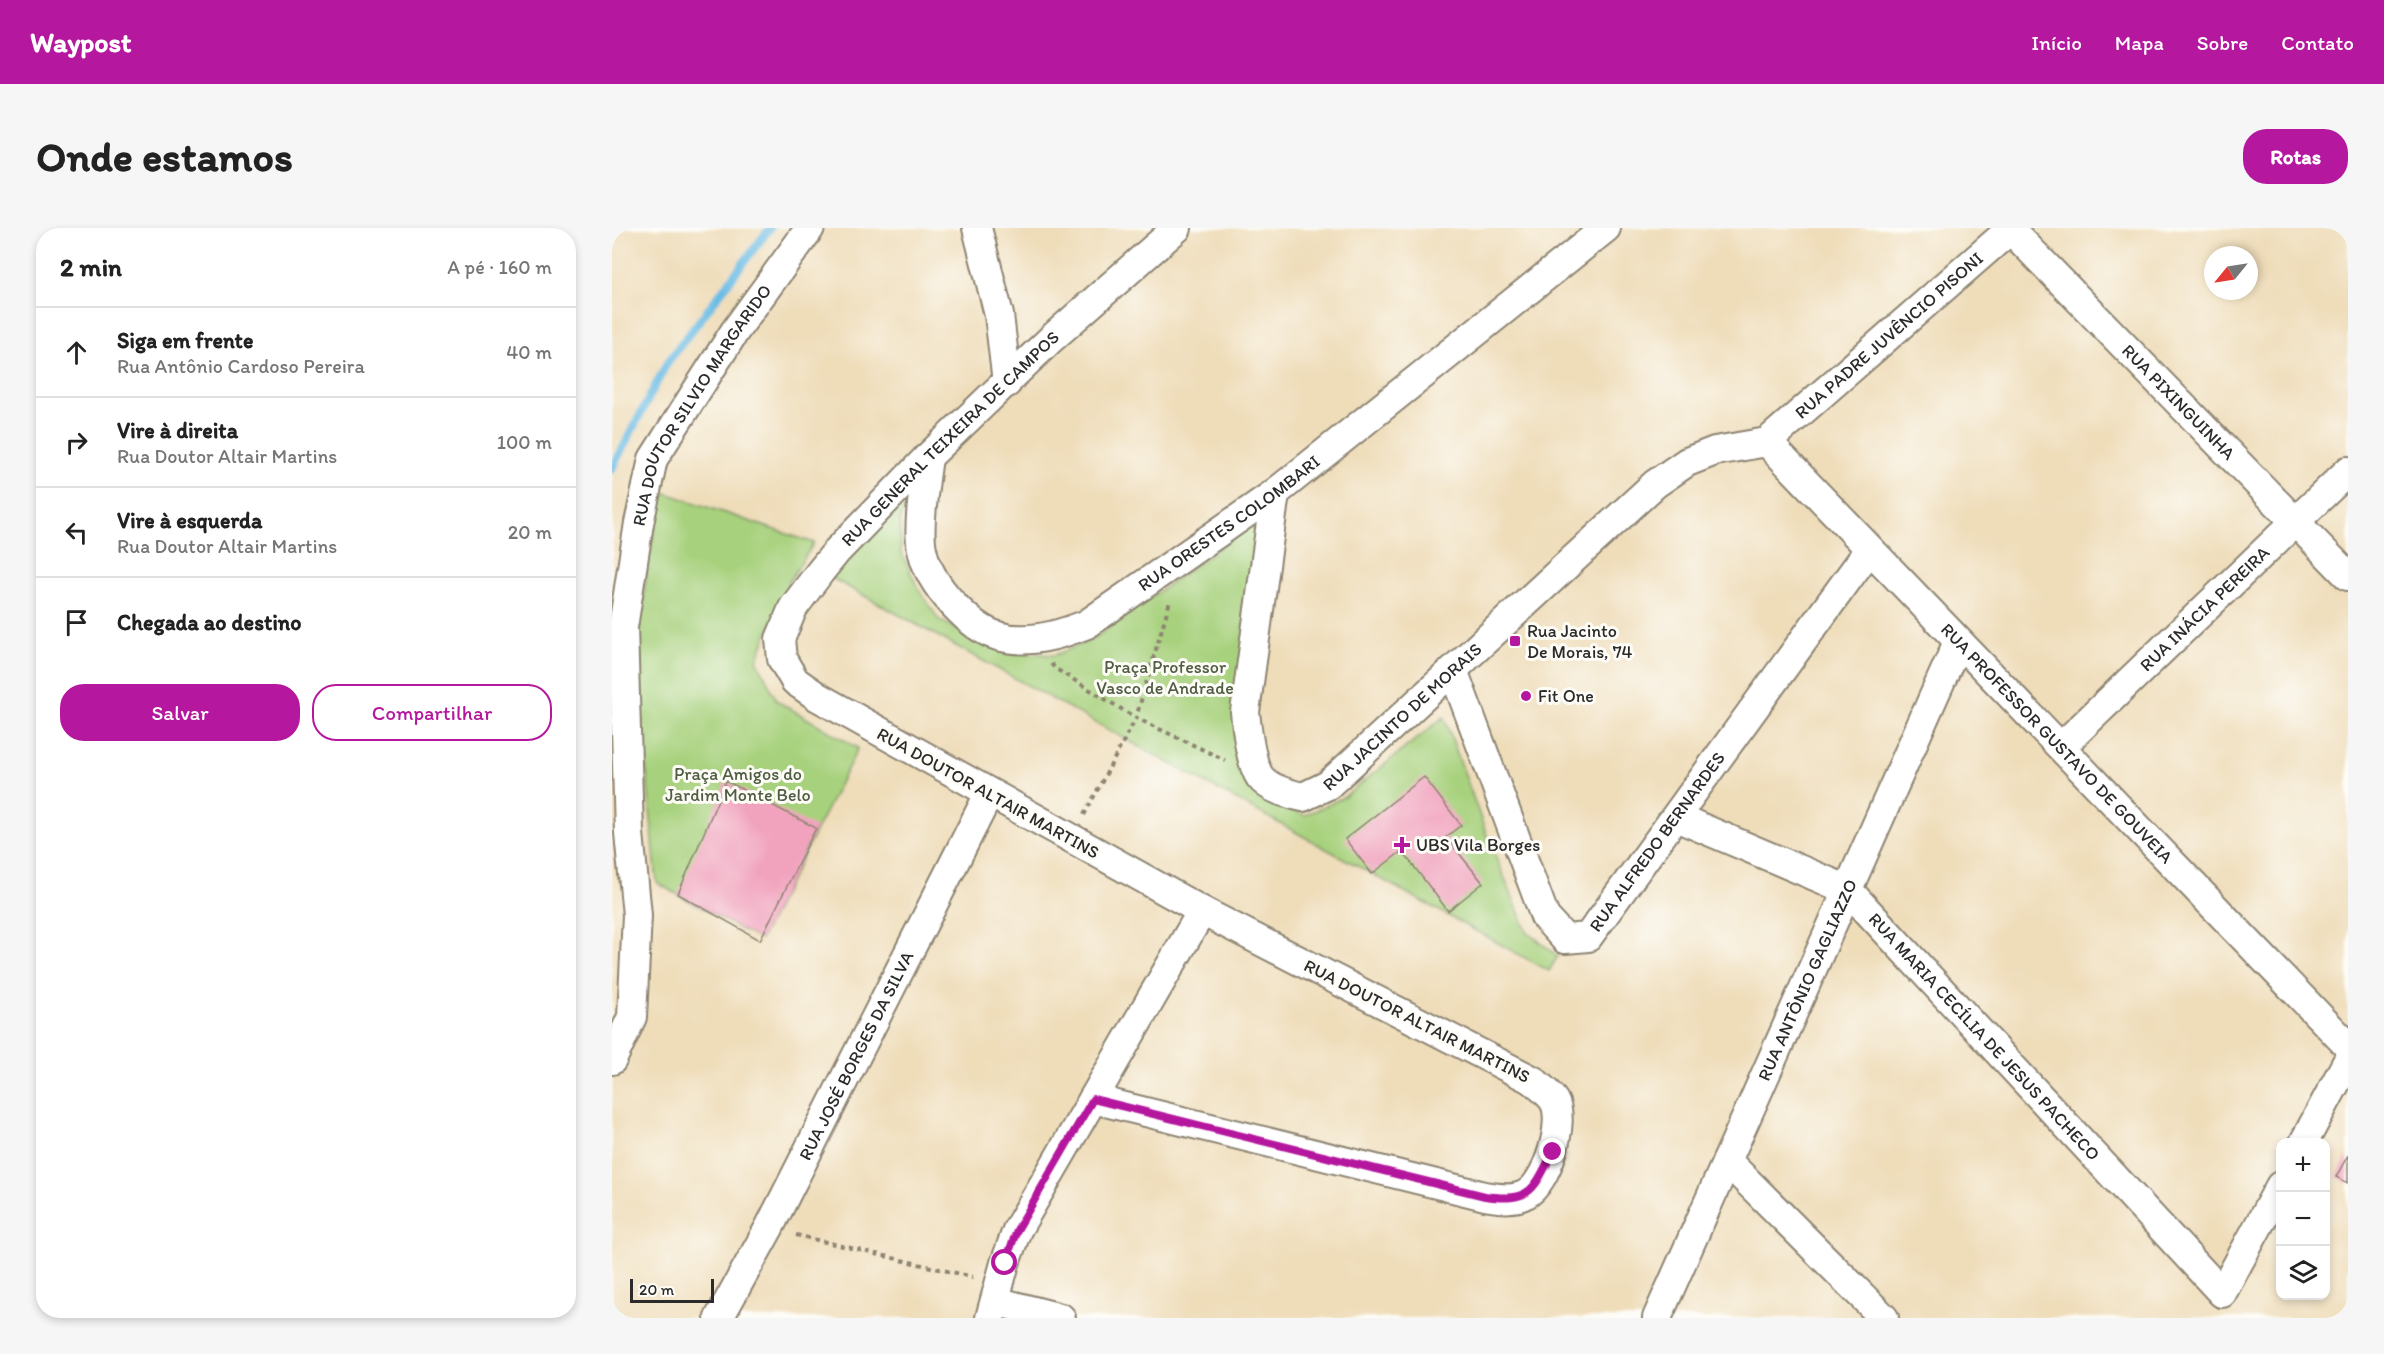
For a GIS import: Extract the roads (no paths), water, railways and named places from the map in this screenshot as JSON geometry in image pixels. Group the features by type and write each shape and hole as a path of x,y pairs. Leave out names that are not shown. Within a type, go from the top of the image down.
{"street":[{"name":"RUA DOUTOR SILVIO MARGARIDO","path":"612,1060 632,1017 638,915 629,833 623,627 639,523 653,459 735,330 810,228"},
{"path":"977,228 999,315 1007,383"},
{"name":"RUA GENERAL TEIXEIRA DE CAMPOS","path":"795,681 782,659 780,639 793,608 837,551 928,457 1051,339 1177,228"},
{"name":"RUA ORESTES COLOMBARI","path":"928,457 922,512 922,549 938,588 969,620 997,636 1026,639 1058,636 1087,624 1275,493 1606,228"},
{"name":"RUA PADRE JUVÊNCIO PISONI","path":"1767,442 2010,229"},
{"name":"RUA PIXINGUINHA","path":"2010,229 2348,576"},
{"name":"RUA JACINTO DE MORAIS","path":"1275,493 1245,712 1249,746 1261,777 1282,792 1303,797 1328,784 1655,484 1687,462 1715,451 1767,442"},
{"name":"RUA PROFESSOR GUSTAVO DE GOUVEIA","path":"1767,442 1869,550 2062,746 2348,1046"},
{"name":"RUA INÁCIA PEREIRA","path":"2062,746 2348,471"},
{"name":"RUA ALFREDO BERNARDES","path":"1453,670 1545,917 1565,939 1588,937 1869,550"},
{"name":"RUA ANTÔNIO GAGLIAZZO","path":"1657,1318 1959,642"},
{"name":"RUA DOUTOR ALTAIR MARTINS","path":"795,681 818,697 989,794 1202,911 1534,1081 1554,1101 1558,1124 1553,1152 1541,1176 1527,1194 1507,1199 1485,1196 1093,1099"},
{"name":"RUA JOSÉ BORGES DA SILVA","path":"719,1318 769,1228 989,794"},
{"name":"RUA MARIA CECÍLIA DE JESUS PACHECO","path":"1676,817 1848,890 2222,1293 2277,1192"},
{"path":"1061,1318 995,1301 1017,1230 1202,911"},
{"path":"2307,1138 2348,1060"},
{"path":"1727,1161 1884,1318"}],"waterway":[{"path":"612,469 667,363 770,228"}],"place":[{"name":"Rua Jacinto De Morais, 74","path":"1515,641"},
{"name":"Fit One","path":"1526,696"},
{"name":"UBS Vila Borges","path":"1402,845"}],"park label":[{"name":"Praça Professor Vasco de Andrade","path":"1165,677"},
{"name":"Praça Amigos do Jardim Monte Belo","path":"738,784"}]}
